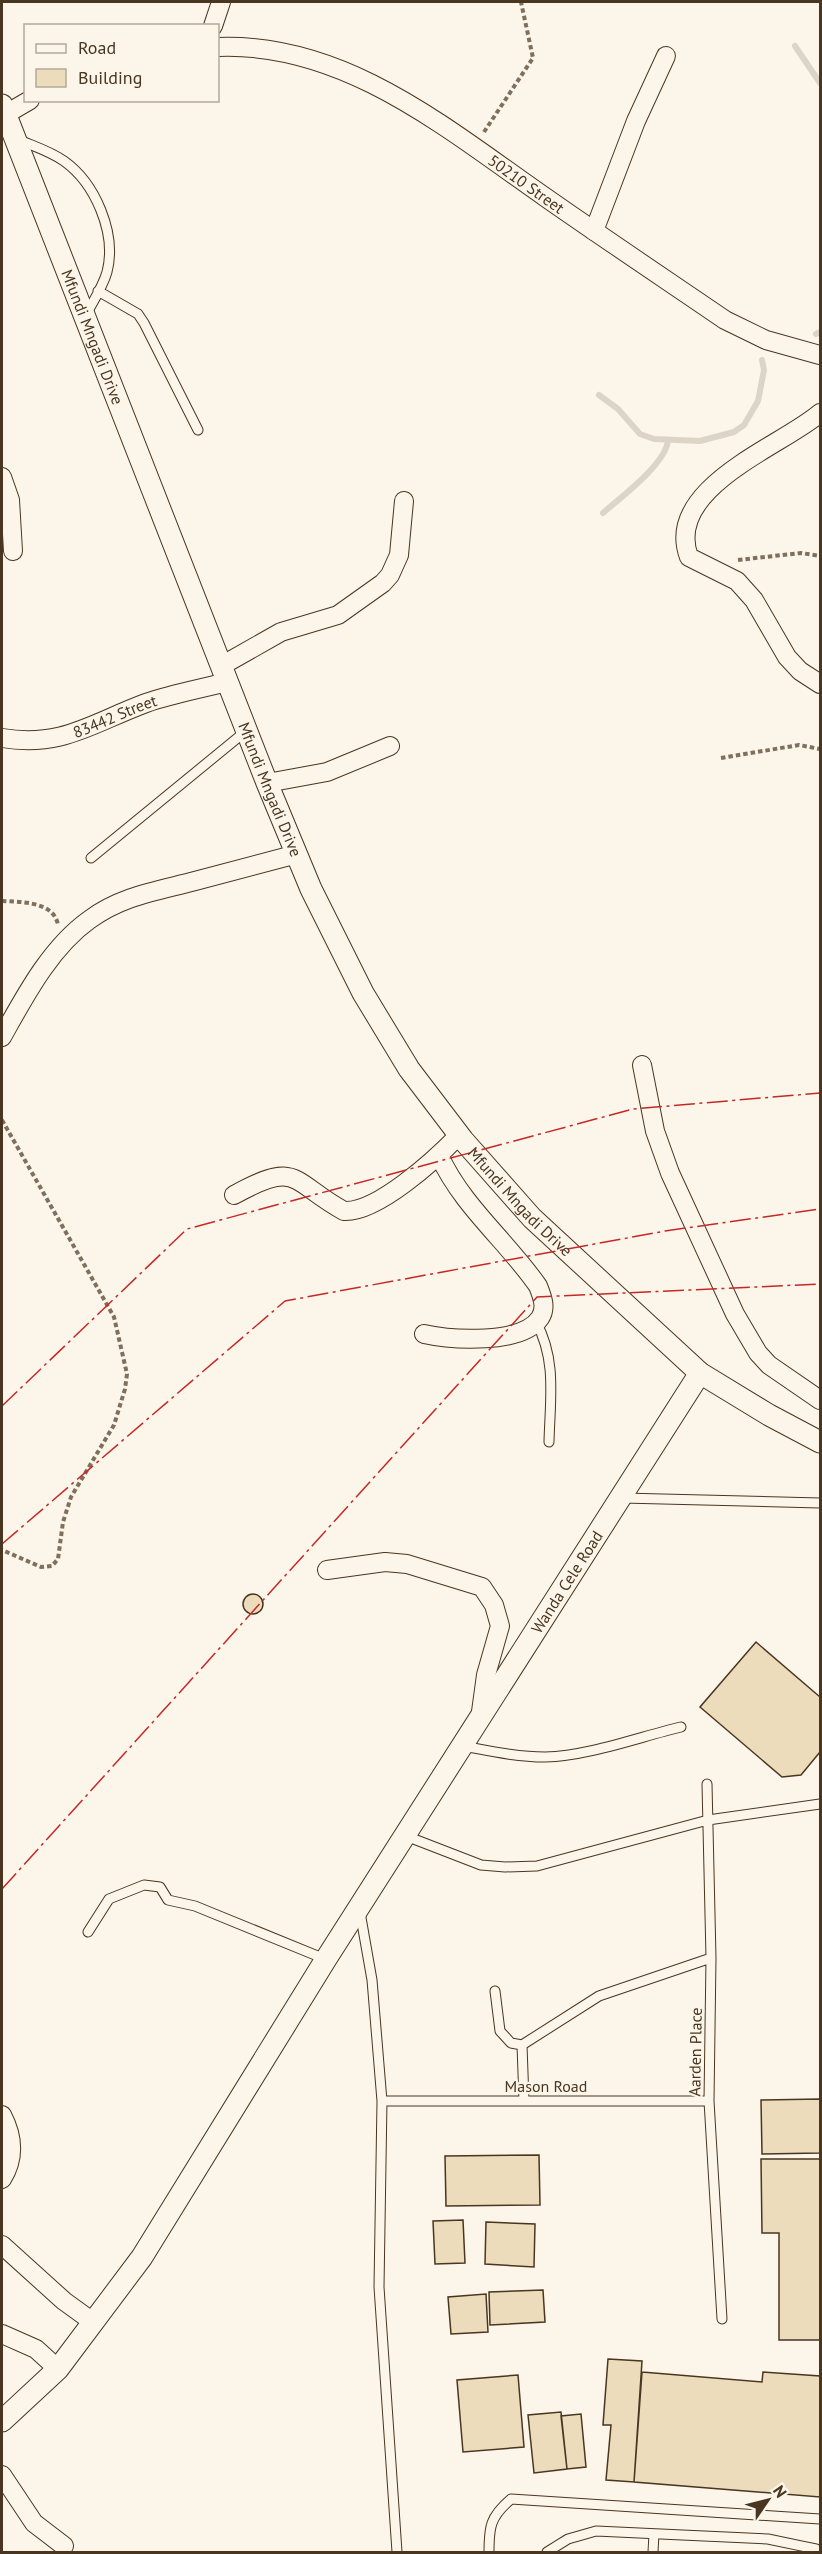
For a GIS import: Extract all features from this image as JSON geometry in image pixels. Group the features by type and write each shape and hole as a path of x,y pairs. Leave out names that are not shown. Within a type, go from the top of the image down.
{"street":[{"path":"214,24 221,2"},
{"name":"50210 Street","path":"219,47 288,53 354,74 414,106 725,320 766,340 820,355"},
{"path":"594,231 636,121 666,56"},
{"path":"4,109 24,102"},
{"name":"Mfundi Mngadi Drive","path":"4,109 267,783 297,854 363,993 410,1069 459,1135 532,1218 700,1373"},
{"path":"820,413 747,459 714,486 692,513 686,540 689,557 737,581 754,600 787,657 800,670 820,684"},
{"path":"2,477 10,500 13,551"},
{"name":"83442 Street","path":"2,738 32,742 60,739 148,702 224,674 281,632 338,615 383,583 390,575 399,555 404,501"},
{"path":"267,783 327,772 390,746"},
{"path":"2,1037 23,999 66,941 87,921 110,906 142,892 297,854"},
{"path":"642,1065 655,1131 666,1163 735,1314 758,1353 770,1365 820,1400"},
{"path":"234,1195 261,1180 290,1177 311,1187 338,1208 353,1212 372,1204 418,1173 459,1135"},
{"path":"424,1334 456,1339 493,1338 519,1331 536,1322 543,1312 543,1301 538,1287 472,1208 447,1172 439,1155"},
{"path":"700,1373 769,1415 820,1442"},
{"name":"Wanda Cele Road","path":"2,2421 58,2369 142,2257 326,1959 700,1373"},
{"path":"327,1570 375,1563 407,1564 482,1587 494,1605 500,1626 486,1675 480,1719"},
{"path":"2,2115 11,2139 11,2155 2,2179"},
{"path":"2,2245 64,2301 93,2322"},
{"path":"2,2334 36,2349 58,2369"},
{"path":"2,2475 34,2523 64,2546"}],"lane":[{"path":"15,138 62,160 88,184 104,221 109,241 107,273 85,317"},
{"path":"98,291 138,314 198,430"},
{"path":"91,858 246,731"},
{"path":"536,1322 546,1340 552,1369 549,1442"},
{"path":"620,1498 820,1503"},
{"path":"463,1746 515,1755 548,1757 595,1748 681,1726"},
{"name":"Aarden Place","path":"707,1784 711,1958 710,2101 722,2319"},
{"path":"406,1836 471,1862 505,1868 537,1866 708,1820 820,1804"},
{"path":"88,1932 109,1899 144,1885 160,1887 168,1900 195,1906 326,1959"},
{"path":"359,1910 372,1980 382,2101 379,2287 397,2553"},
{"path":"495,1991 500,2031 512,2043 522,2045 599,1996 711,1958"},
{"path":"522,2045 524,2101"},
{"name":"Mason Road","path":"382,2101 710,2101"},
{"path":"489,2553 490,2525 500,2508 511,2499 820,2519"},
{"path":"547,2553 568,2539 596,2531 768,2539 816,2549 819,2553"},
{"path":"653,2553 654,2534"}],"path":[{"path":"474,148 532,58 521,2"},
{"path":"735,560 801,553 820,556"},
{"path":"721,758 799,746 820,749"},
{"path":"2,901 45,907 57,918 58,929 66,941"},
{"path":"2,1120 114,1317 127,1374 114,1425 71,1497 63,1522 58,1559 52,1566 41,1567 2,1550"}],"building":[{"path":"253,1594 260,1597 263,1604 260,1611 253,1614 246,1611 243,1604 246,1597"},
{"path":"756,1642 820,1697 820,1752 801,1775 782,1777 700,1707"},
{"path":"820,2099 820,2153 762,2154 761,2100"},
{"path":"539,2155 540,2205 446,2206 445,2156"},
{"path":"761,2159 820,2159 820,2340 779,2340 779,2233 762,2233"},
{"path":"463,2220 465,2263 435,2264 433,2221"},
{"path":"486,2222 535,2224 534,2267 485,2264"},
{"path":"543,2290 545,2322 490,2325 489,2292"},
{"path":"486,2294 488,2332 451,2334 448,2297"},
{"path":"608,2359 642,2361 634,2482 606,2480 611,2425 603,2425"},
{"path":"642,2372 762,2382 763,2372 820,2376 820,2497 634,2482"},
{"path":"518,2375 524,2447 463,2452 457,2380"},
{"path":"561,2412 567,2469 534,2473 528,2415"},
{"path":"581,2414 586,2467 567,2469 561,2416"}],"waterway":[{"path":"795,46 820,83"},
{"path":"816,334 820,332"},
{"path":"599,395 618,409 640,434 654,439 700,441 734,432 744,425 758,401 764,370 762,360"},
{"path":"603,513 631,489 660,459 668,440"}],"power":[{"path":"2,1406 187,1229 633,1109 820,1093"},
{"path":"2,1544 285,1301 665,1231 820,1209"},
{"path":"2,1889 537,1297 820,1284"}]}
